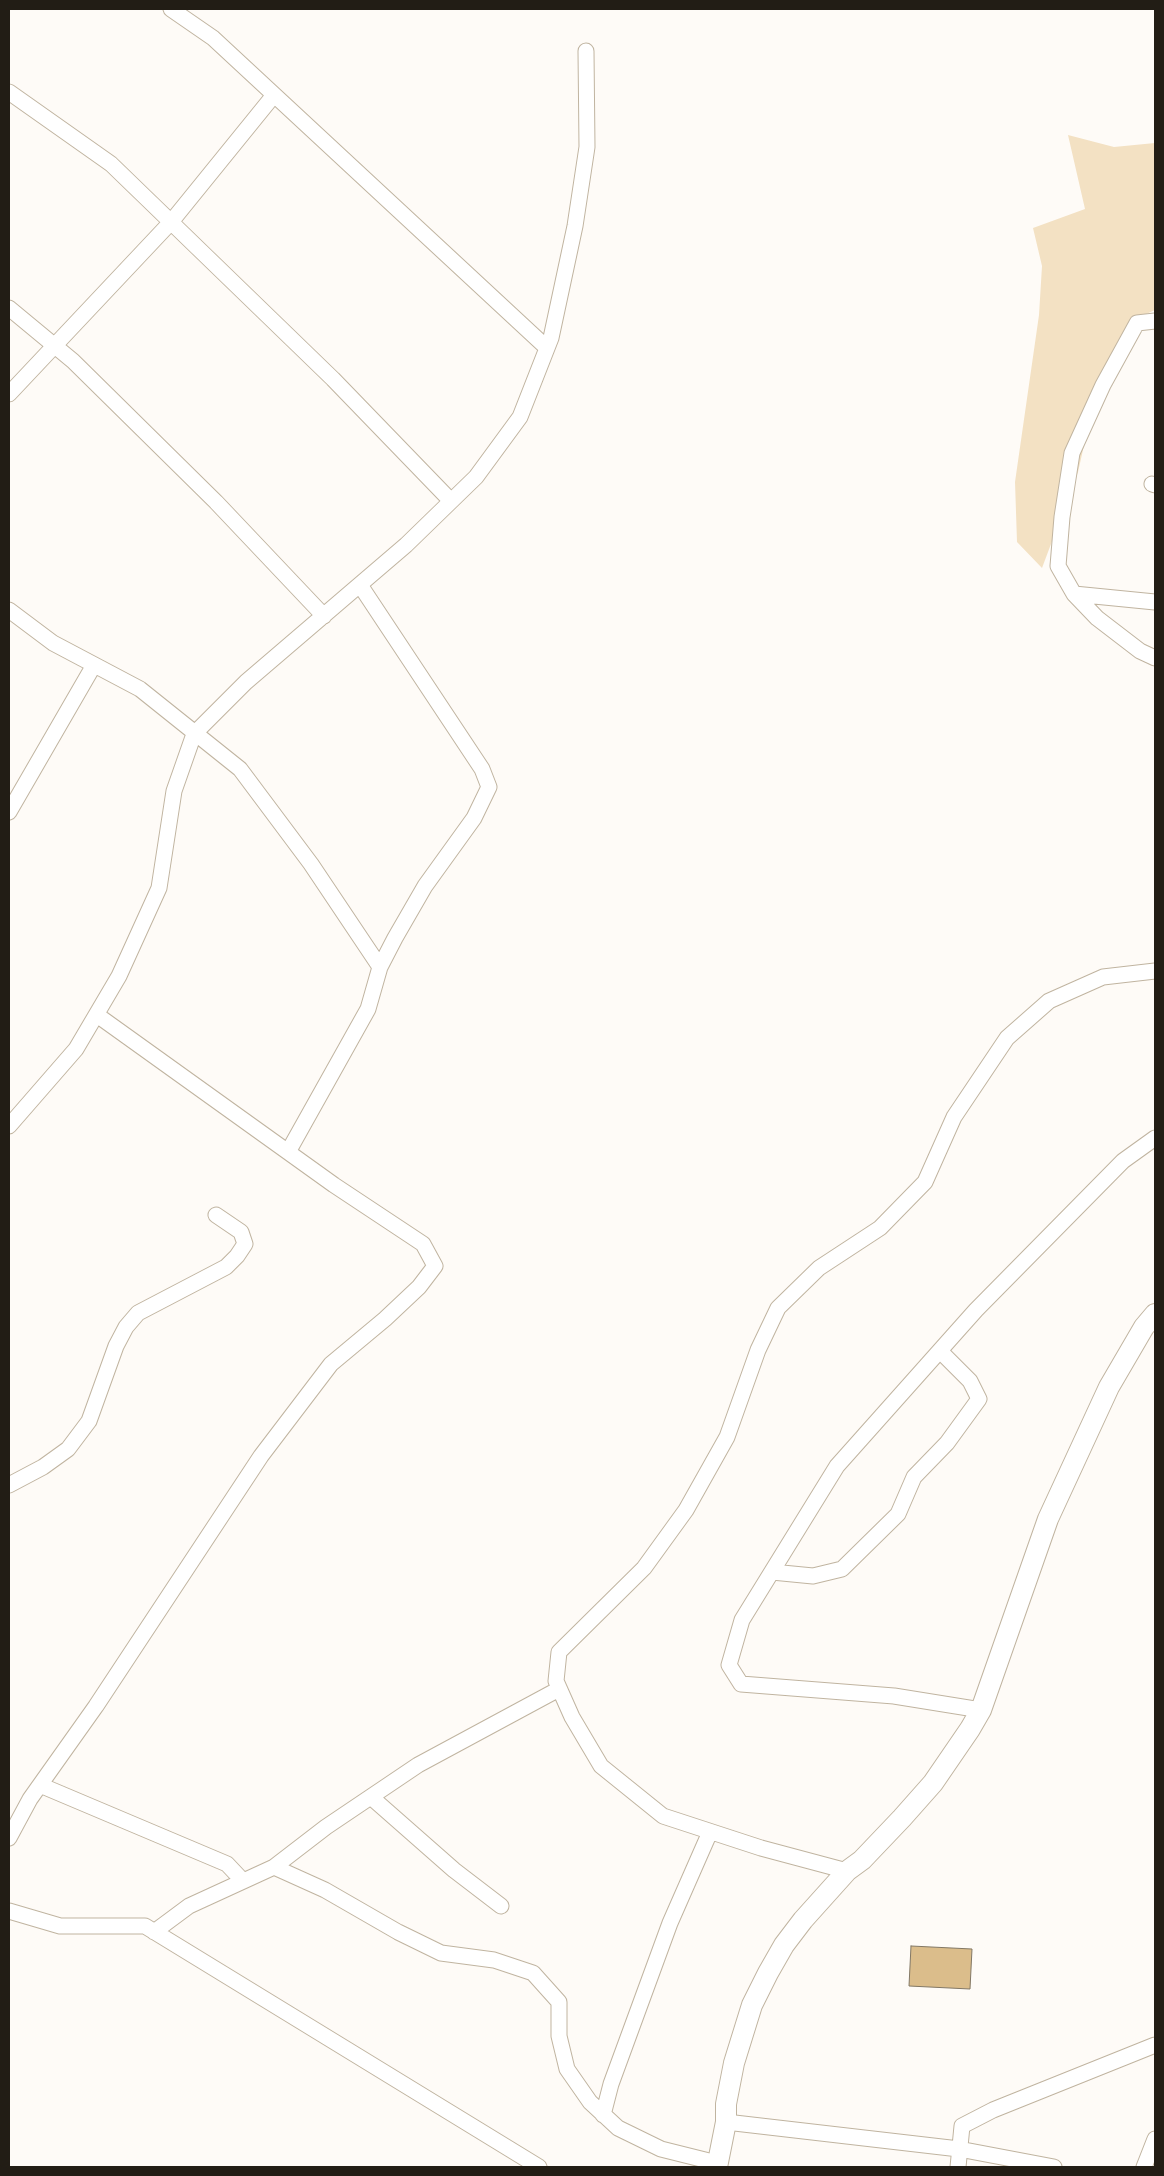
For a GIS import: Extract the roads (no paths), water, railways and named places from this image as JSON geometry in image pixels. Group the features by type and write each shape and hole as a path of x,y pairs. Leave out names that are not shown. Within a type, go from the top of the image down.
{"main road":[{"path":"717,2165 726,2122 726,2104 734,2063 752,2005 784,1945 847,1871 862,1860 933,1783 970,1729 981,1710 1048,1519 1109,1386 1144,1327 1155,1314"}],"street":[{"path":"172,9 213,38 547,348"},
{"path":"9,1126 76,1049 119,976 159,888 174,791 194,734 246,682 360,585 476,477 520,417 551,338 575,226 587,147 586,51"},
{"path":"9,92 111,164 333,379 451,501"},
{"path":"9,394 53,345 171,222 274,95"},
{"path":"9,308 80,368 216,502 324,616"},
{"path":"1155,320 1137,323 1103,385 1072,453 1062,518 1058,566 1074,594 1097,618 1140,651 1155,658"},
{"path":"288,1152 368,1009 380,967 425,886 474,818 489,787 482,769 360,585"},
{"path":"1074,594 1155,602"},
{"path":"9,610 53,643 140,689 240,769 311,864 380,967"},
{"path":"9,812 94,665"},
{"path":"847,1871 761,1848 663,1816 600,1766 572,1717 556,1681 559,1652 644,1568 686,1510 727,1437 758,1350 778,1308 819,1268 880,1228 924,1182 954,1117 1007,1038 1049,1001 1103,977 1155,971"},
{"path":"9,1838 40,1785 96,1706 261,1456 331,1364 420,1287 435,1266 422,1244 288,1152 97,1015"},
{"path":"981,1710 894,1696 741,1684 729,1665 742,1620 837,1466 976,1310 1124,1161 1155,1138"},
{"path":"9,1485 43,1467 68,1449 89,1422 116,1346 126,1327 138,1314 226,1267 237,1256 245,1244 241,1232 216,1215"},
{"path":"772,1572 813,1576 842,1569 898,1514 914,1477 947,1443 979,1399 970,1381 940,1351"},
{"path":"154,1932 189,1906 274,1867 326,1827 418,1765 559,1689"},
{"path":"40,1785 227,1864 243,1881"},
{"path":"372,1797 454,1870 501,1906"},
{"path":"604,2115 611,2084 670,1923 710,1832"},
{"path":"274,1867 325,1890 398,1932 441,1954 494,1960 533,1973 559,2002 559,2036 567,2069 590,2102 618,2128 662,2149 717,2165"},
{"path":"9,1911 60,1926 145,1926 539,2167"},
{"path":"958,2167 962,2126 993,2110 1155,2045"},
{"path":"726,2122 959,2150 1054,2167"},
{"path":"1144,2167 1155,2139"}]}
